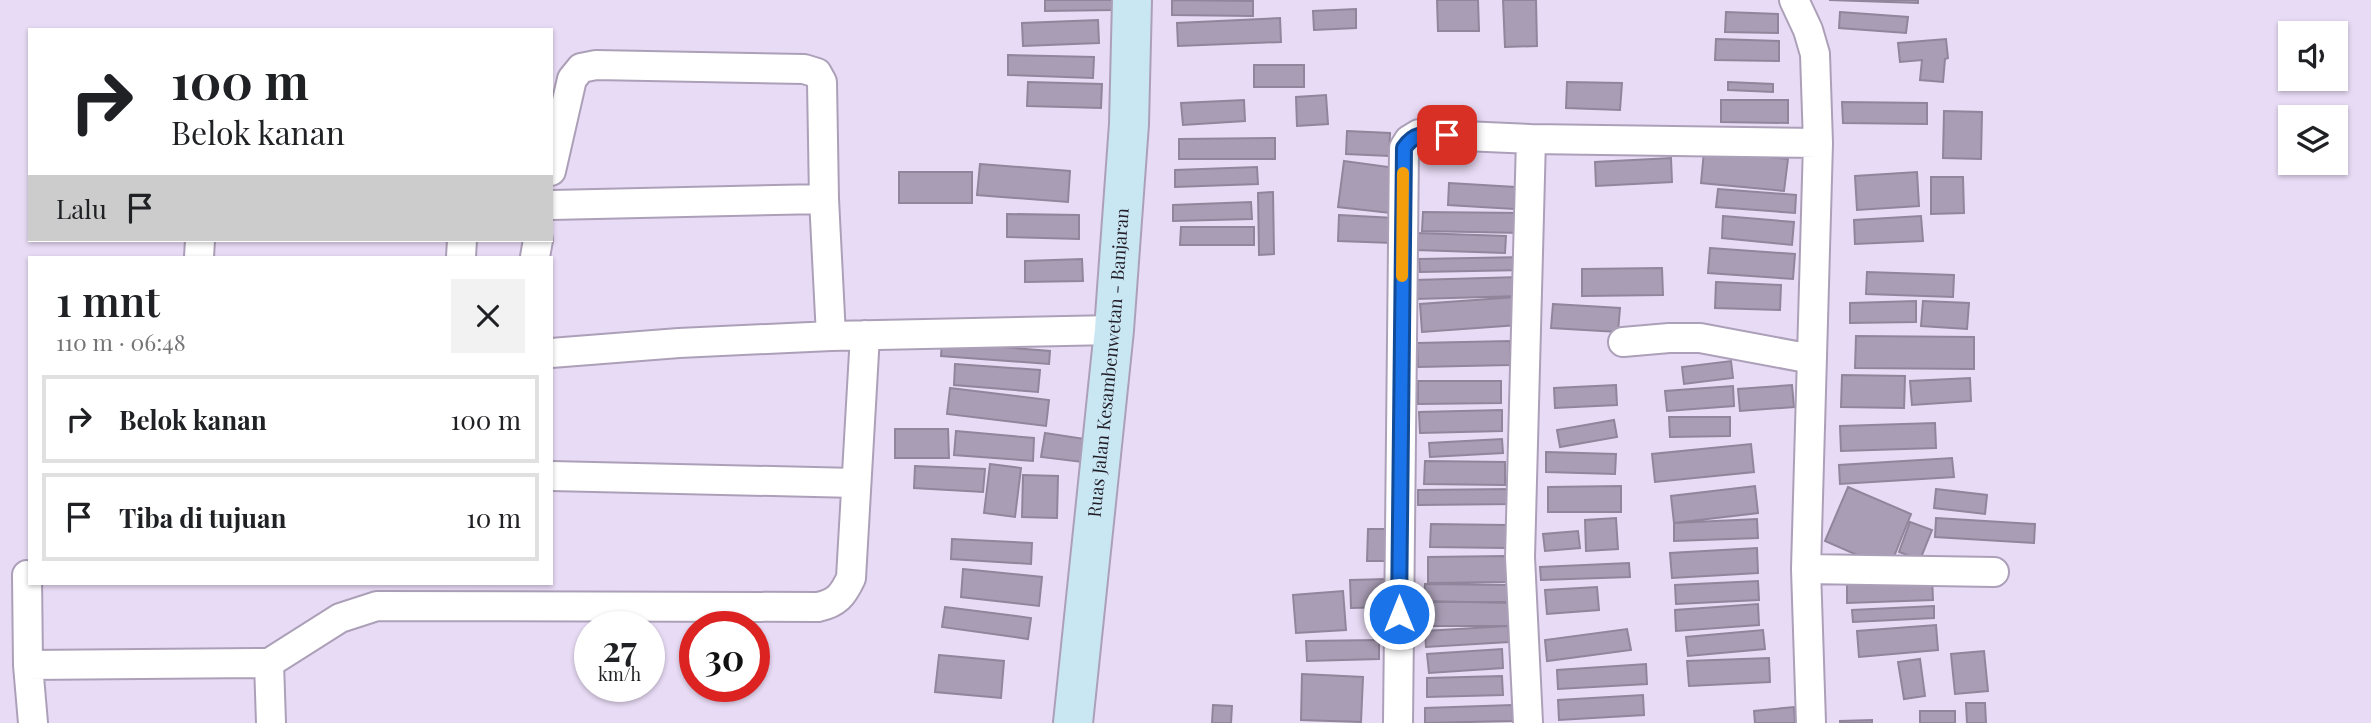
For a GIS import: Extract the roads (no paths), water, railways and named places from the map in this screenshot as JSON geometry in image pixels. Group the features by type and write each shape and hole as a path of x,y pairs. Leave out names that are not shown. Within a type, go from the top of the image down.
{"main road":[{"name":"Ruas Jalan Kesambenwetan - Banjaran","path":"1073,723 1114,330 1129,124 1132,0"}],"street":[{"path":"1794,0 1808,30 1815,54 1818,143 1806,569 1811,723"},
{"path":"553,162 572,79 581,68 596,65 804,69 817,73 822,82 824,199 831,336"},
{"path":"1398,723 1404,148 1409,140 1419,134 1531,139 1818,143"},
{"path":"1528,723 1520,557 1531,139"},
{"path":"553,205 824,199"},
{"path":"553,353 679,343 831,336 1114,330"},
{"path":"28,665 269,663 380,595 818,607 832,604 844,595 851,578 865,335"},
{"path":"1623,342 1700,338 1812,359"},
{"path":"553,476 856,483"},
{"path":"1806,569 1994,572"},
{"path":"27,575 28,665 33,723"},
{"path":"269,663 271,723"}]}
